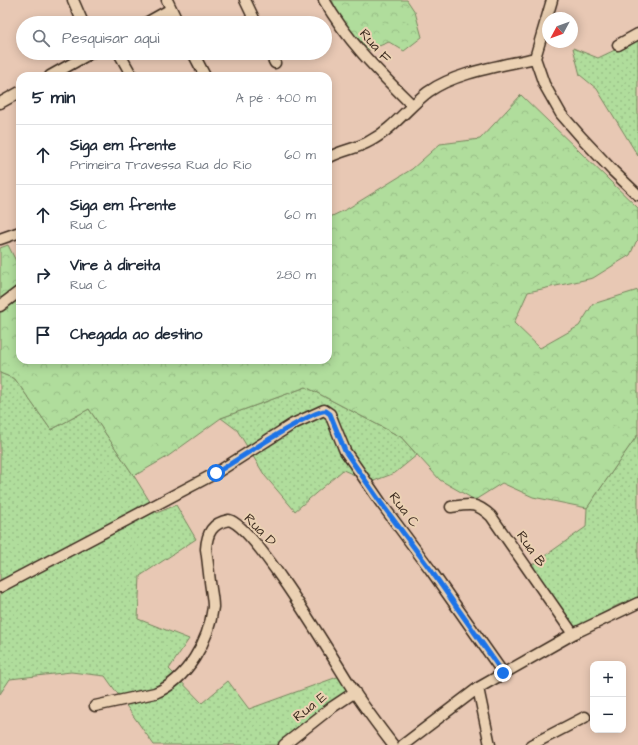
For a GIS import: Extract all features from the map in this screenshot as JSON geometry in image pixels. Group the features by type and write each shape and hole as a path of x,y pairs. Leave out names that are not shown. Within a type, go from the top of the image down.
{"street":[{"path":"73,0 80,16"},
{"path":"245,0 253,16"},
{"name":"Rua F","path":"324,0 339,25 364,57 412,105"},
{"path":"552,0 535,58 544,84 562,114 582,138 613,171 638,194"},
{"path":"154,16 169,4 175,16"},
{"path":"618,45 638,34"},
{"path":"332,156 370,141 388,129 412,105 441,84 456,77 535,58"},
{"path":"57,72 79,60"},
{"path":"123,60 130,72"},
{"path":"197,60 203,72"},
{"path":"0,103 16,94"},
{"path":"0,239 16,233"},
{"path":"0,306 16,294"},
{"name":"Rua C","path":"0,587 216,473 293,424 324,410 330,414 348,456 503,673"},
{"name":"Rua B","path":"451,507 465,505 478,506 491,516 573,634"},
{"name":"Rua D","path":"95,706 155,693 164,689 180,677 196,655 208,632 213,606 206,542 209,532 213,527 218,523 228,520 238,524 267,557 355,692 393,745"},
{"path":"403,745 478,688 573,634 638,603"},
{"path":"478,688 490,745"},
{"name":"Rua E","path":"284,745 331,708 355,692"},
{"path":"531,745 585,717"}],"green space":[{"path":"332,0 407,0 415,12 422,37 404,51 389,42 369,50 341,20"},
{"path":"638,39 638,156 597,89 580,75 573,48 598,58"},
{"path":"521,95 638,208 638,240 630,255 593,278 528,292 514,323 540,348 579,326 593,304 638,290 638,434 587,508 533,497 502,483 475,500 440,480 401,437 306,387 221,418 167,457 134,476 89,409 51,430 15,379 0,373 0,248 8,245 16,261 16,364 332,364 332,216 347,209 412,169 440,144 480,139"},
{"path":"0,373 15,379 51,430 89,409 157,513 176,505 196,539 140,576 138,619 189,639 169,669 202,703 228,681 249,709 340,676 347,691 277,745 154,745 105,676 71,672 10,679 0,694"},
{"path":"306,387 401,437 417,455 395,473 371,482 343,470 295,511 265,476 237,430 221,418"},
{"path":"638,434 638,597 618,605 575,628 532,565 586,527 587,508"}],"route":[{"path":"216,473 293,424 324,410 326,411 330,414 345,451 503,673"}]}
